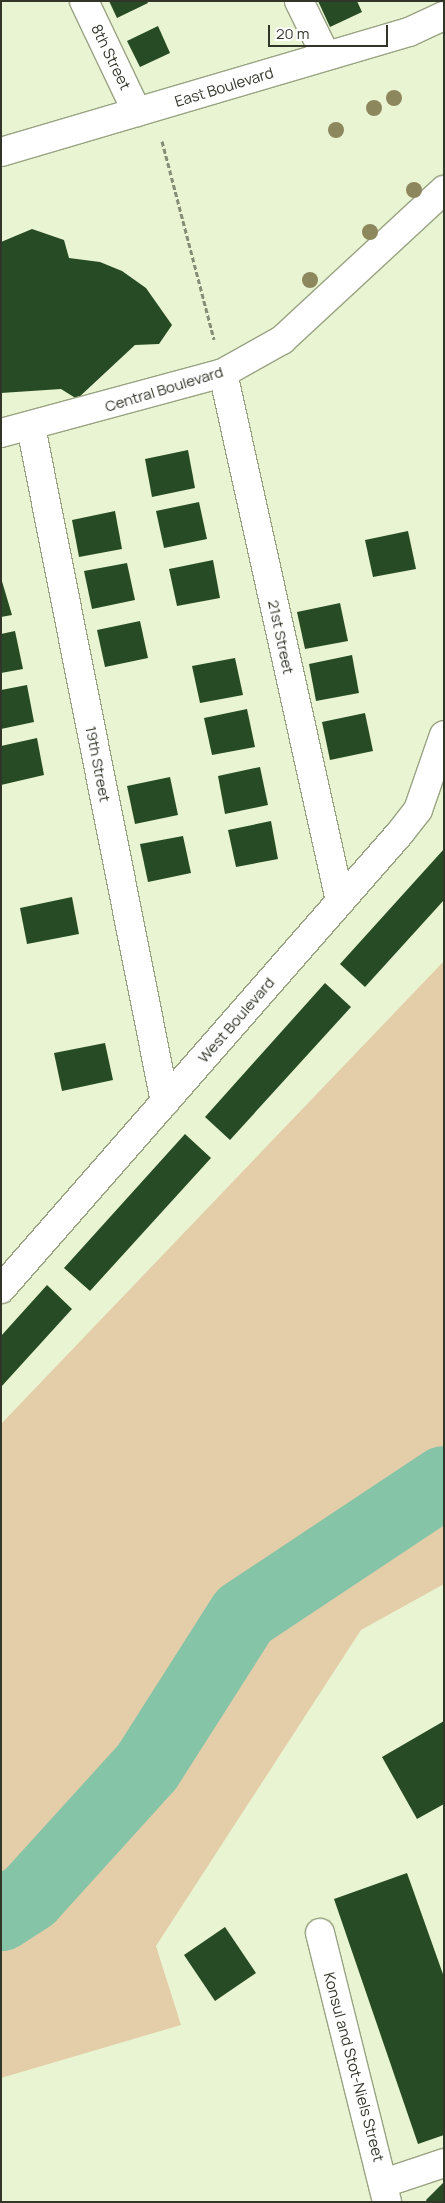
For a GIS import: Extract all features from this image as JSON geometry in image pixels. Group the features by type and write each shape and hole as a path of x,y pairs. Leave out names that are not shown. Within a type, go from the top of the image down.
{"street":[{"name":"8th Street","path":"84,1 145,110"},
{"path":"299,1 326,56"},
{"name":"East Boulevard","path":"1,152 409,32 444,16"},
{"name":"Central Boulevard","path":"1,433 31,427 223,373 282,340 444,190"},
{"name":"21st Street","path":"223,373 340,901"},
{"name":"19th Street","path":"31,427 165,1102"},
{"name":"West Boulevard","path":"1,1289 418,810 444,735"},
{"name":"Konsul and Stot-Niels Street","path":"320,1933 386,2192"},
{"path":"386,2192 444,2163"}],"path":[{"path":"145,110 223,373"}],"shaded area":[{"path":"444,961 444,1584 361,1630 156,1946 181,2025 1,2078 1,1424"}],"building":[{"path":"109,1 147,1 148,3 117,18"},
{"path":"318,1 357,1 362,12 330,27"},
{"path":"158,26 170,53 140,67 127,41"},
{"path":"32,229 64,240 69,258 100,262 122,271 146,288 172,325 159,344 135,345 77,399 61,389 1,393 1,242"},
{"path":"188,450 195,488 152,497 145,459"},
{"path":"199,502 207,539 164,548 156,511"},
{"path":"115,511 122,549 79,557 72,520"},
{"path":"408,531 416,569 373,577 365,540"},
{"path":"213,560 220,598 177,606 169,569"},
{"path":"127,563 135,600 92,609 84,571"},
{"path":"1,578 12,615 1,617"},
{"path":"340,603 348,641 305,649 297,612"},
{"path":"140,621 148,658 105,667 97,630"},
{"path":"15,631 23,669 1,673 1,634"},
{"path":"352,655 359,693 316,701 309,664"},
{"path":"235,658 243,695 200,703 192,666"},
{"path":"27,685 34,722 1,729 1,690"},
{"path":"247,709 255,747 212,755 204,718"},
{"path":"365,713 373,751 330,760 322,722"},
{"path":"37,738 44,775 1,785 1,746"},
{"path":"260,767 268,805 225,814 218,776"},
{"path":"170,777 178,815 135,824 127,786"},
{"path":"271,821 278,859 236,867 228,830"},
{"path":"183,836 191,873 148,882 140,844"},
{"path":"444,849 444,900 365,987 340,964"},
{"path":"72,897 79,934 27,944 20,908"},
{"path":"325,983 351,1007 230,1140 205,1117"},
{"path":"105,1043 113,1080 62,1091 54,1053"},
{"path":"185,1134 211,1158 90,1291 64,1268"},
{"path":"47,1285 72,1309 1,1387 1,1336"},
{"path":"444,1721 444,1804 417,1819 382,1757"},
{"path":"407,1873 444,1977 444,2135 418,2144 334,1899"},
{"path":"225,1927 256,1973 215,2001 184,1955"},
{"path":"444,2182 444,2202 427,2202 426,2200"}],"waterway":[{"path":"1,1915 30,1896 147,1767 244,1615 444,1482"}]}
